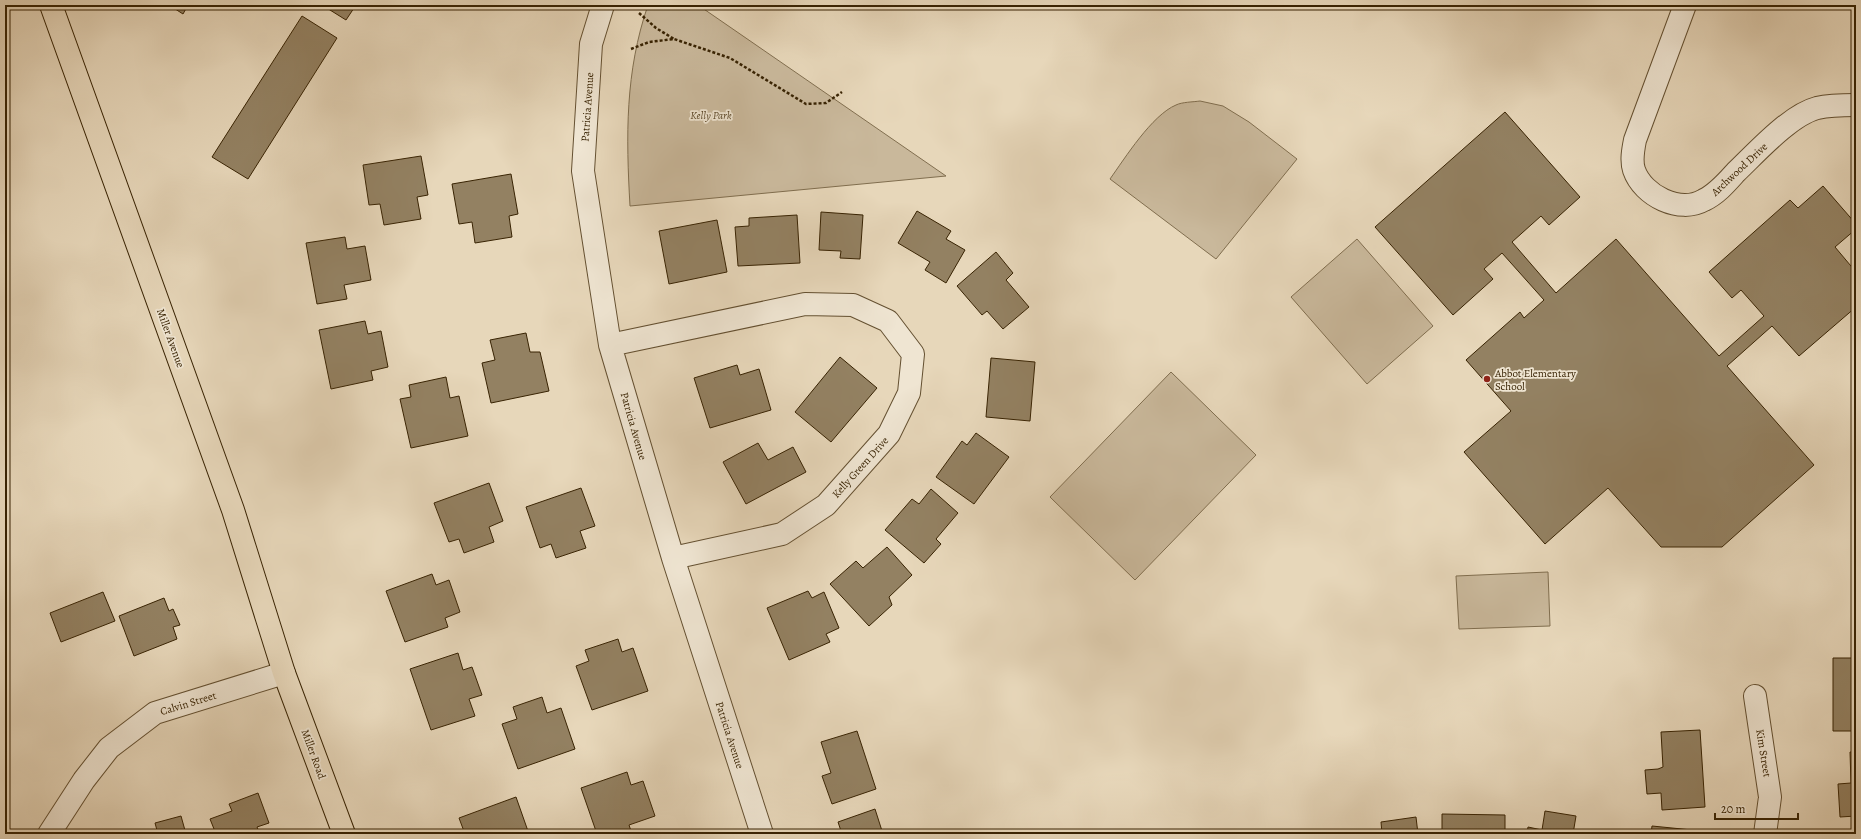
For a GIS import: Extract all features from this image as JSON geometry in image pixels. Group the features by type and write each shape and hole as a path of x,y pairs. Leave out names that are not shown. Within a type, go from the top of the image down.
{"main road":[{"name":"Miller Avenue","path":"51,5 233,510 284,673"},
{"name":"Miller Road","path":"284,673 344,834"}],"street":[{"name":"Patricia Avenue","path":"603,5 591,44 583,171 610,345 673,558 762,834"},
{"name":"Archwood Drive","path":"1685,5 1635,140 1632,154 1634,171 1646,190 1665,202 1688,205 1704,201 1720,189 1774,135 1795,119 1815,108 1838,104 1856,105"},
{"name":"Kelly Green Drive","path":"610,345 805,304 854,305 888,321 913,354 909,393 889,434 826,505 782,534 673,558"},
{"name":"Calvin Street","path":"49,834 84,780 109,748 155,713 284,673"},
{"name":"Kim Street","path":"1755,696 1770,797 1765,834"}],"path":[{"path":"639,13 656,28 674,39 730,58 806,104 826,103 842,92"},
{"path":"631,48 649,42 674,39"}],"green space":[{"name":"Kelly Park","path":"648,5 698,5 946,176 630,206 628,129 631,80 640,30"},
{"path":"1200,101 1223,106 1249,122 1297,159 1216,259 1110,179 1131,149 1149,127 1167,110 1178,104"},
{"path":"1357,239 1433,326 1367,384 1291,297"},
{"path":"1171,372 1256,455 1135,580 1050,497"},
{"path":"1548,572 1550,626 1459,629 1456,576"}],"building":[{"path":"169,5 188,5 183,14"},
{"path":"322,5 356,5 346,20"},
{"path":"302,16 337,38 248,179 212,157"},
{"path":"1505,112 1580,197 1549,225 1541,216 1512,242 1556,293 1616,239 1719,356 1764,316 1741,290 1732,298 1709,272 1790,200 1798,208 1823,186 1856,224 1856,229 1835,247 1856,272 1856,307 1799,356 1772,326 1727,366 1814,465 1722,547 1661,547 1608,488 1545,544 1464,452 1511,411 1466,360 1520,312 1524,318 1544,300 1502,253 1484,269 1493,279 1453,315 1375,227"},
{"path":"421,156 428,195 417,197 421,219 384,225 380,204 369,205 363,165"},
{"path":"511,174 518,214 509,216 512,237 475,243 472,222 459,224 452,184"},
{"path":"917,211 951,231 946,239 965,250 946,283 925,270 930,262 898,243"},
{"path":"821,212 863,215 860,259 840,258 841,251 819,250"},
{"path":"797,215 800,263 738,266 735,227 749,226 749,218"},
{"path":"717,220 727,272 669,284 659,231"},
{"path":"345,237 347,249 365,246 371,280 344,285 347,299 317,304 306,243"},
{"path":"996,252 1013,273 1006,280 1029,307 1003,329 987,311 982,315 957,286"},
{"path":"365,321 368,334 381,331 388,367 371,371 373,380 331,389 319,330"},
{"path":"526,333 530,352 540,352 549,391 491,403 482,363 495,360 490,340"},
{"path":"840,357 877,388 831,442 795,412"},
{"path":"991,358 1035,362 1030,421 986,417"},
{"path":"737,365 740,375 759,369 771,410 710,428 694,378"},
{"path":"446,377 450,398 459,396 468,436 411,448 400,399 411,397 409,385"},
{"path":"976,433 1009,457 974,504 936,477 962,441 967,445"},
{"path":"758,443 768,460 793,447 806,472 746,504 723,462"},
{"path":"489,483 503,521 489,527 494,542 464,553 459,539 449,542 434,503"},
{"path":"581,488 595,526 580,531 586,548 556,558 551,544 540,548 526,507"},
{"path":"931,489 958,513 936,539 941,544 924,563 885,530 912,499 919,504"},
{"path":"887,547 912,575 889,597 892,605 869,626 830,584 856,561 863,568"},
{"path":"432,574 436,585 449,580 460,612 445,618 448,627 405,642 386,591"},
{"path":"808,591 812,598 824,592 839,628 826,634 830,642 789,660 767,608"},
{"path":"103,592 115,621 61,642 50,613"},
{"path":"164,598 169,611 173,609 180,625 173,627 177,639 134,656 119,616"},
{"path":"618,639 622,652 633,648 648,691 592,710 576,666 589,661 585,650"},
{"path":"458,653 463,670 472,667 482,695 469,699 475,716 431,730 410,669"},
{"path":"1833,658 1856,658 1856,731 1833,731"},
{"path":"542,697 547,713 561,708 575,749 518,769 502,724 517,719 513,707"},
{"path":"1700,730 1705,807 1662,810 1661,793 1647,794 1645,770 1663,767 1661,732"},
{"path":"857,731 876,789 832,804 822,776 831,773 821,742"},
{"path":"1850,752 1856,752 1856,816 1840,817 1838,784 1851,783"},
{"path":"627,772 631,785 643,781 655,816 629,825 632,834 597,834 581,788"},
{"path":"258,793 269,823 257,827 260,834 216,834 210,819 232,811 229,804"},
{"path":"516,797 529,834 465,834 459,818"},
{"path":"875,809 883,834 842,834 838,822"},
{"path":"1545,811 1576,816 1573,834 1527,834 1528,827 1542,830"},
{"path":"1442,814 1505,815 1505,834 1442,834"},
{"path":"181,816 186,834 158,834 155,823"},
{"path":"1416,817 1418,834 1382,834 1381,822"},
{"path":"1652,826 1692,830 1691,834 1651,834"}],"place":[{"name":"Abbot Elementary School","path":"1487,379"}]}
